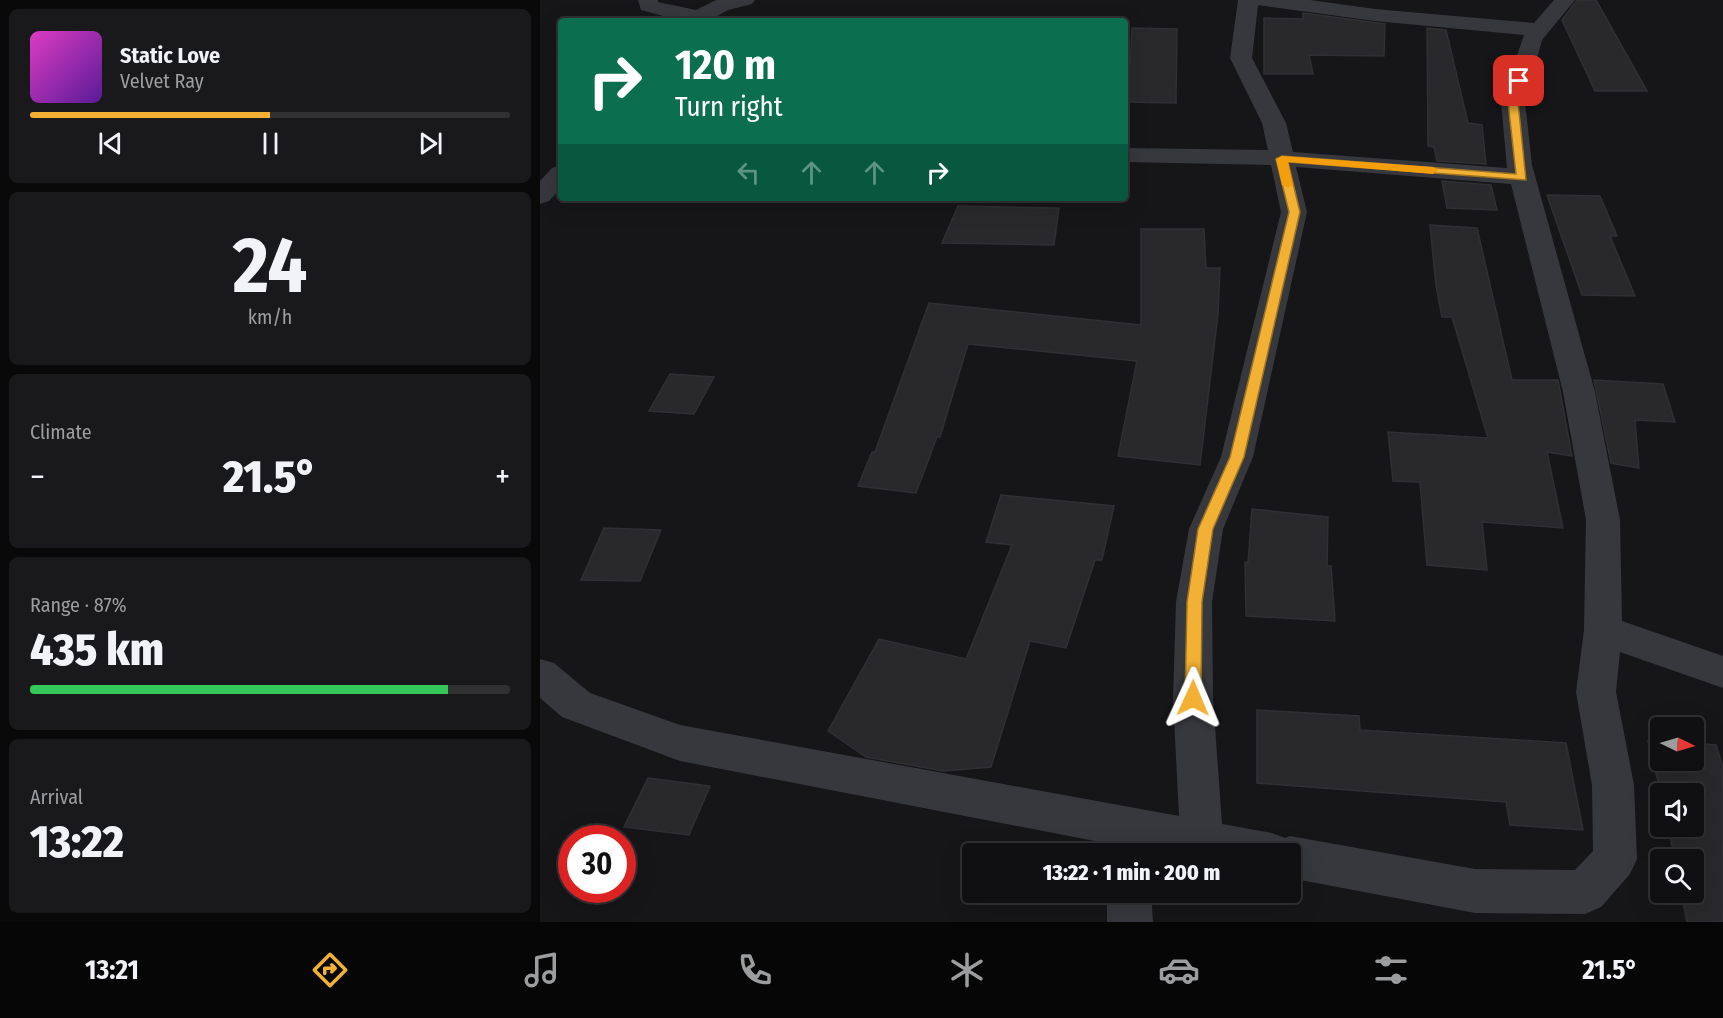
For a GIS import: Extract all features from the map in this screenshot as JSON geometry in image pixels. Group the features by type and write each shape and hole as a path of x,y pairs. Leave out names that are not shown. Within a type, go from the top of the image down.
{"street":[{"path":"648,0 648,6 692,18"},
{"path":"698,18 721,5 745,0"},
{"path":"1202,841 1193,698 1194,602 1206,529 1237,457 1294,212 1274,123 1241,57 1248,0"},
{"path":"1263,0 1375,15 1540,30"},
{"path":"1301,859 1475,891 1585,892 1615,859 1613,785 1596,692 1603,630 1603,520 1579,392 1522,177 1513,102 1532,39 1564,0"},
{"path":"1128,155 1282,159 1522,177"},
{"path":"540,196 558,176"},
{"path":"1603,630 1723,672"},
{"path":"540,675 576,705 680,743 1128,840 1213,843"},
{"path":"1129,903 1130,922"}],"building":[{"path":"1577,0 1596,0 1647,91 1595,91 1562,20"},
{"path":"1303,13 1385,24 1384,56 1309,55 1313,74 1264,74 1264,18 1303,19"},
{"path":"1132,28 1177,29 1176,103 1128,102"},
{"path":"1427,28 1446,30 1468,123 1482,125 1486,164 1437,161 1434,147 1428,146"},
{"path":"1442,181 1491,185 1497,210 1447,208"},
{"path":"1547,195 1600,196 1617,236 1610,236 1635,296 1582,295"},
{"path":"958,206 1059,208 1054,245 942,243"},
{"path":"1430,225 1477,228 1512,380 1558,380 1572,456 1547,452 1563,528 1482,522 1487,570 1427,565 1420,482 1393,481 1388,432 1488,438 1452,317 1442,317 1436,286"},
{"path":"1141,229 1204,229 1206,268 1220,268 1218,314 1200,465 1118,456 1137,361 968,344 940,437 937,437 916,493 858,486 872,452 875,452 929,303 1141,325"},
{"path":"670,374 714,377 694,414 649,411"},
{"path":"1594,380 1663,384 1675,422 1635,420 1639,468 1611,463"},
{"path":"1001,495 1114,506 1102,560 1095,560 1066,648 1030,641 991,767 943,771 866,757 828,731 879,639 966,659 1012,545 986,542"},
{"path":"1252,509 1328,517 1327,566 1331,566 1335,621 1246,616 1245,562 1248,563"},
{"path":"604,528 661,530 640,581 581,580"},
{"path":"1257,710 1359,716 1360,730 1566,743 1583,830 1510,825 1506,802 1257,783"},
{"path":"1704,744 1716,745 1723,767 1723,922 1687,922 1683,903 1704,903 1704,849 1673,849 1670,837 1704,837 1704,783 1658,783 1655,771 1704,771"},
{"path":"648,778 710,786 689,835 625,825"}],"slow traffic":[{"path":"1288,185 1282,159 1433,170"}],"route":[{"path":"1193,698 1194,602 1206,529 1237,457 1294,212 1282,159 1522,177 1513,102 1519,81"}]}
